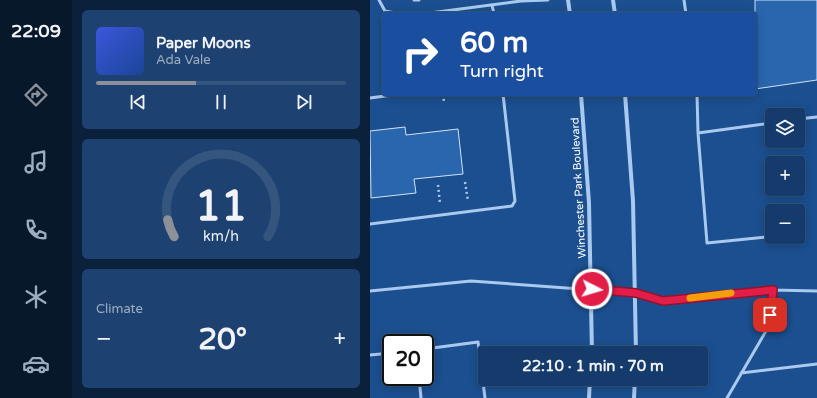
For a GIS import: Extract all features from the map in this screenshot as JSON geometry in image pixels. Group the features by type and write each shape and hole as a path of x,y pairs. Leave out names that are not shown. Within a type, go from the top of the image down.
{"street":[{"path":"568,0 570,12"},
{"path":"613,0 615,12"},
{"name":"Winchester Park Boulevard","path":"580,96 589,203 592,346"},
{"path":"625,96 633,201 636,346"},
{"path":"589,398 590,386"},
{"path":"634,398 635,386"}],"lane":[{"path":"379,0 386,11 391,12"},
{"path":"414,0 419,0"},
{"path":"438,12 521,0 548,0"},
{"path":"684,0 686,12"},
{"path":"492,5 494,12"},
{"path":"370,98 385,96"},
{"path":"370,224 512,206 515,201 503,96"},
{"path":"697,96 698,133 707,243 765,237"},
{"path":"805,118 817,117"},
{"path":"698,133 765,124"},
{"path":"370,291 471,282 636,293 663,301 773,290 817,291"},
{"path":"726,398 766,331 769,321 773,290"},
{"path":"434,348 478,342 485,398"},
{"path":"370,355 382,354"},
{"path":"741,373 817,364"},
{"path":"420,386 421,398"}],"path":[{"path":"443,96 444,102"},
{"path":"465,182 468,199"},
{"path":"438,185 440,202"}],"building":[{"path":"755,0 817,0 817,80 757,89 757,12 755,12"},
{"path":"405,127 406,135 458,129 463,174 414,179 416,193 371,198 370,131"}],"slow traffic":[{"path":"690,298 731,293"}],"route":[{"path":"592,289 636,293 663,301 739,292 773,290 770,315"}]}
